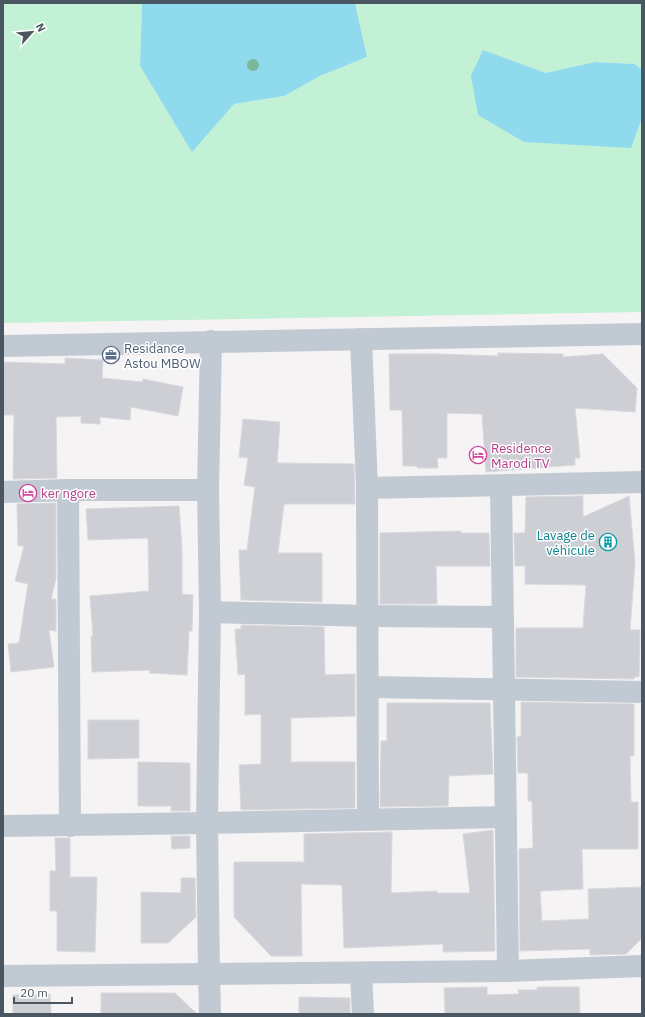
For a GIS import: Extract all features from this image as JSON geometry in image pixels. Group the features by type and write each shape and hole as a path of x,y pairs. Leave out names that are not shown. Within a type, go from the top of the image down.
{"street":[{"path":"3,346 642,334"},
{"path":"361,339 367,488 368,819"},
{"path":"210,1014 208,974 210,612 208,490 211,341"},
{"path":"367,488 642,482"},
{"path":"501,486 508,971"},
{"path":"3,492 68,490 208,490"},
{"path":"68,490 70,826"},
{"path":"210,612 368,616 502,617"},
{"path":"368,688 642,692"},
{"path":"3,826 208,824 368,819 506,817"},
{"path":"3,976 508,971 642,966"},
{"path":"361,973 363,1014"}],"green space":[{"path":"3,3 142,3 140,66 192,151 234,104 284,96 320,76 367,57 355,3 642,3 642,70 635,64 595,62 546,73 483,50 630,148 642,118 642,312 3,323"}],"water":[{"path":"142,3 355,3 367,57 320,76 284,96 234,104 192,152 140,66"},
{"path":"483,50 546,73 595,62 635,64 642,70 642,118 631,148 524,142 478,115 471,76"}],"building":[{"path":"498,353 563,354 563,357 603,354 637,388 635,412 575,408 580,458 575,458 575,465 486,472 482,414 447,413 447,458 437,458 438,468 403,466 402,410 390,410 389,354 498,356"},
{"path":"65,358 103,360 102,378 142,382 143,379 183,387 178,416 131,407 130,420 100,417 100,424 81,423 81,416 56,417 57,478 13,479 14,415 3,415 3,362 65,364"},
{"path":"243,419 280,422 277,463 354,464 355,504 284,504 278,553 322,553 322,602 241,600 239,550 247,550 255,487 244,485 248,458 239,457"},
{"path":"583,496 583,517 629,496 635,562 630,630 640,630 639,677 634,677 634,679 516,677 516,628 583,628 586,585 525,584 525,566 515,566 514,533 525,533 526,497"},
{"path":"56,503 56,578 51,599 56,599 56,631 49,630 54,667 11,672 8,644 19,643 28,584 15,581 24,546 18,546 17,504"},
{"path":"179,506 182,548 182,594 193,595 192,631 189,631 187,675 149,673 150,670 92,672 91,637 93,636 90,596 149,591 148,538 88,540 86,509"},
{"path":"461,531 461,533 489,533 490,566 436,566 437,604 380,604 380,533"},
{"path":"241,625 324,627 325,675 355,674 355,716 291,718 291,762 355,762 355,808 241,810 239,765 261,764 261,714 245,715 245,674 238,675 235,629 241,629"},
{"path":"521,702 634,704 634,756 630,756 631,802 638,802 638,849 582,849 583,889 540,891 542,921 589,919 588,889 642,887 642,938 626,954 590,955 590,949 520,951 519,849 533,848 532,801 528,801 528,773 518,773 517,737 521,736"},
{"path":"387,703 490,703 493,774 449,776 448,806 380,807 381,741 387,741"},
{"path":"88,720 139,720 139,758 88,759"},
{"path":"138,762 190,763 190,811 171,811 171,806 138,806"},
{"path":"493,830 495,951 443,952 443,944 344,948 342,885 301,884 302,956 271,956 234,917 234,862 304,862 304,834 392,832 391,893 437,891 437,893 470,893 463,834"},
{"path":"171,836 190,836 190,848 172,849"},
{"path":"55,838 70,838 70,877 97,877 95,952 57,951 57,911 50,911 50,871 56,871"},
{"path":"181,878 195,878 196,917 168,943 141,943 141,892 181,893"},
{"path":"487,987 487,995 519,994 518,990 537,990 537,987 579,987 580,1014 445,1014 444,988"},
{"path":"101,993 175,993 197,1014 101,1014"},
{"path":"50,994 51,1014 13,1014 13,995"},
{"path":"299,997 350,998 350,1014 299,1014"}],"place":[{"name":"Residance Astou MBOW","path":"111,355"},
{"name":"Residence Marodi TV","path":"478,455"},
{"name":"ker ngore","path":"28,493"},
{"name":"Lavage de véhicule","path":"608,542"}]}
